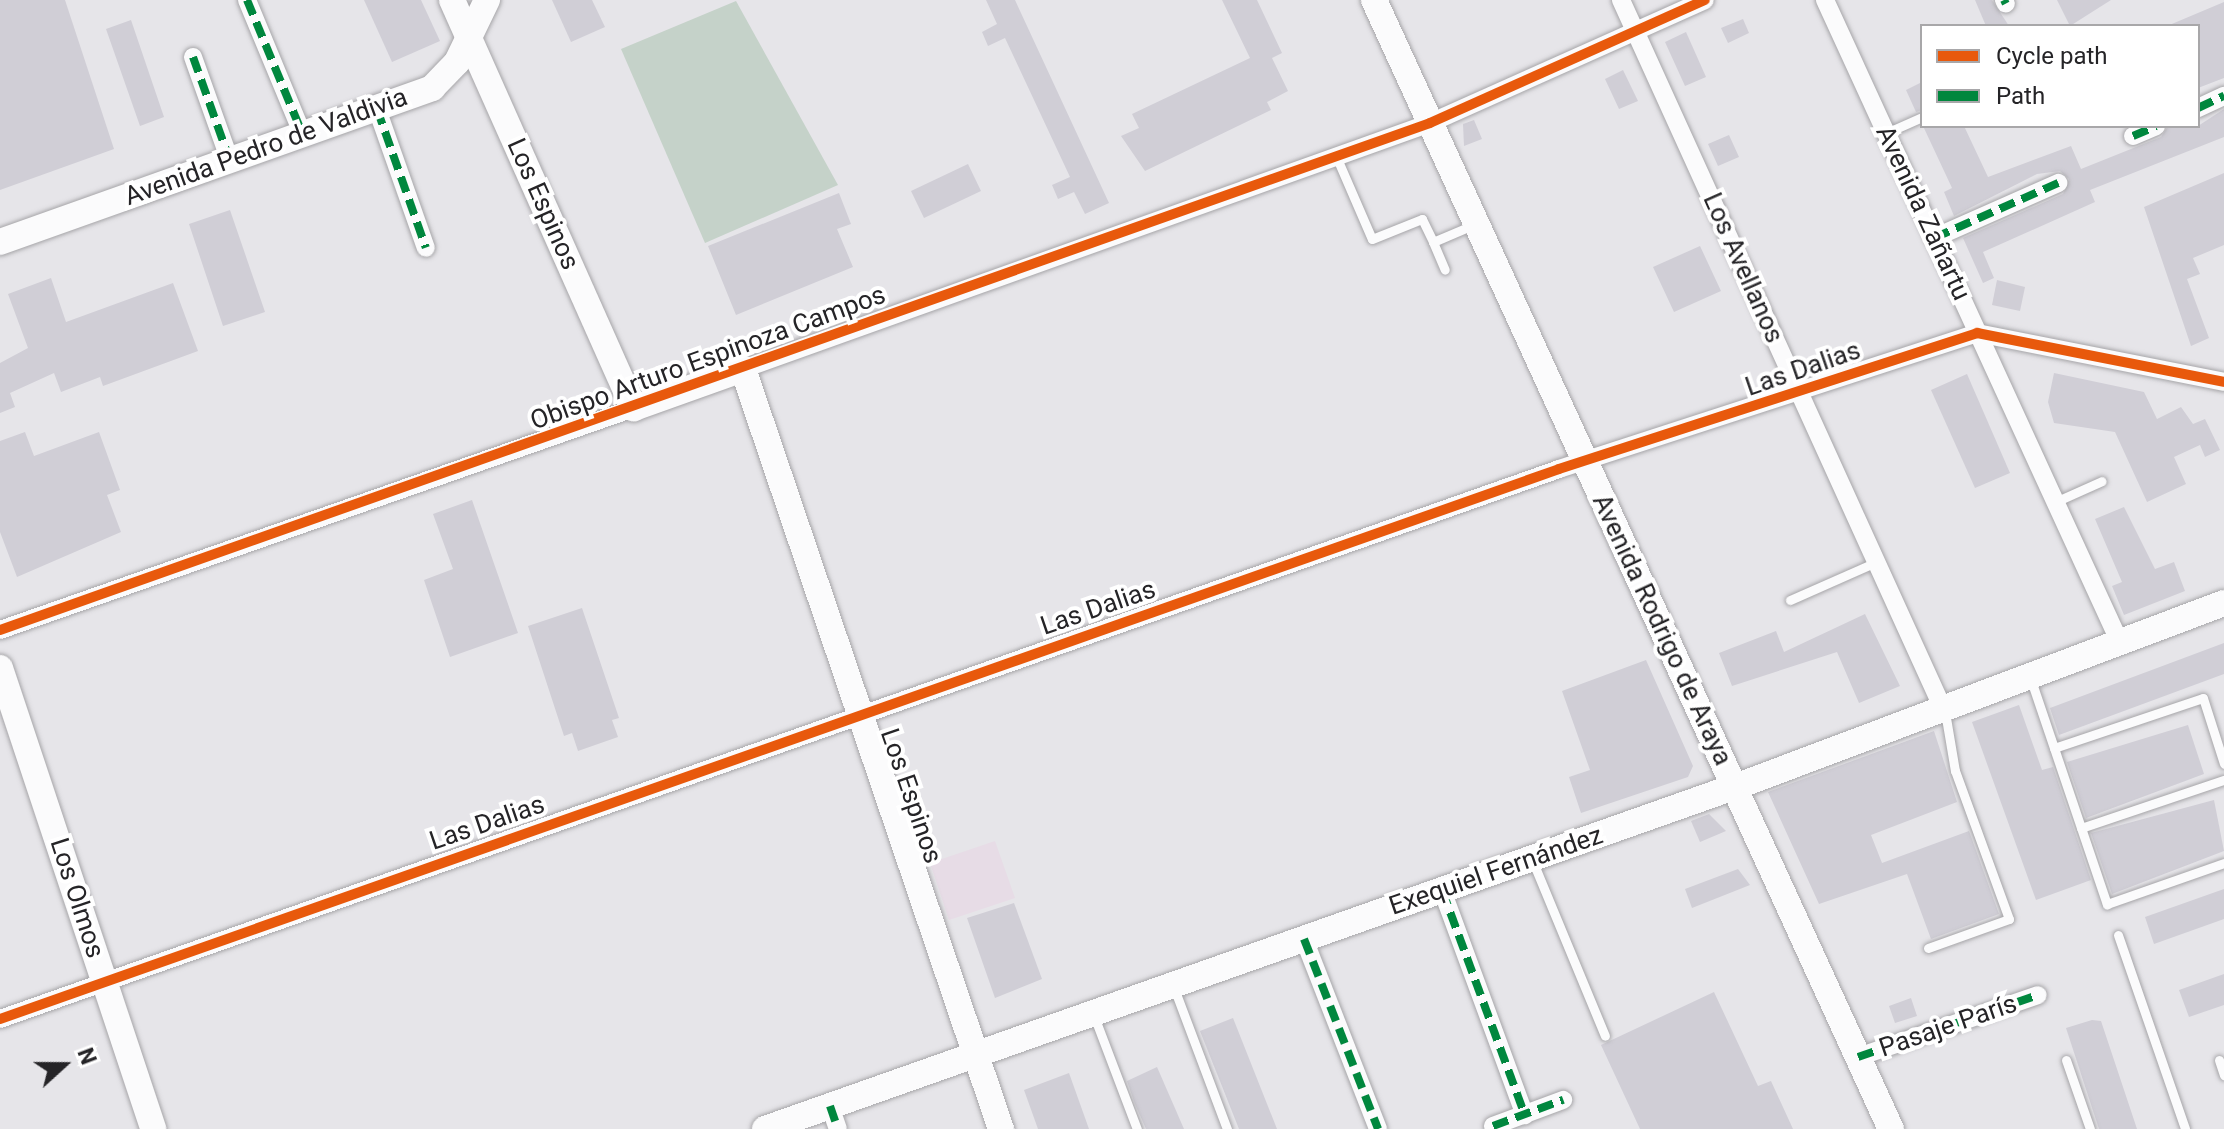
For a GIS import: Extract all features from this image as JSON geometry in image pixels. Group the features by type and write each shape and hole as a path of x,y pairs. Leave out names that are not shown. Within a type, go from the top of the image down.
{"street":[{"path":"247,0 303,135"},
{"name":"Los Espinos","path":"452,0 634,408"},
{"name":"Avenida Pedro de Valdivia","path":"0,242 377,109 439,83 469,39 487,0"},
{"name":"Avenida Rodrigo de Araya","path":"1374,0 1891,1129"},
{"name":"Los Avellanos","path":"1621,0 1944,711"},
{"name":"Obispo Arturo Espinoza Campos","path":"0,630 634,408 1430,123 1705,0"},
{"name":"Avenida Zañartu","path":"1825,0 2121,645"},
{"path":"193,57 230,161"},
{"path":"2200,107 2224,96"},
{"path":"377,109 426,248"},
{"path":"2133,136 2151,128"},
{"path":"1934,238 2058,183"},
{"path":"1977,333 2224,382"},
{"name":"Las Dalias","path":"0,1019 1584,463 1977,333"},
{"name":"Los Espinos","path":"743,369 1001,1129"},
{"name":"Exequiel Fernández","path":"765,1129 834,1118 976,1055 2031,680 2224,603"},
{"name":"Los Olmos","path":"0,668 153,1129"},
{"path":"1442,890 1525,1115"},
{"path":"1304,939 1378,1129"},
{"name":"Pasaje París","path":"1858,1057 2038,995"},
{"path":"1493,1126 1563,1100"}],"lane":[{"path":"1886,133 1920,118"},
{"path":"1336,156 1372,239 1422,219 1445,270"},
{"path":"1433,242 1476,224"},
{"path":"2055,502 2102,481"},
{"path":"1790,600 1876,562"},
{"path":"2031,680 2107,904 2224,863"},
{"path":"2054,748 2203,698 2224,764"},
{"path":"1928,948 2009,919 1955,771 1944,711"},
{"path":"2081,828 2224,780"},
{"path":"1532,859 1605,1036"},
{"path":"2118,935 2185,1129"},
{"path":"1173,985 1227,1129"},
{"path":"1093,1013 1137,1129"},
{"path":"2066,1060 2090,1129"},
{"path":"2219,1060 2224,1075"}],"shaded area":[{"path":"736,1 838,185 705,243 621,49"},
{"path":"995,841 1015,898 949,920 930,863"}],"building":[{"path":"0,0 65,0 114,149 0,190"},
{"path":"364,0 421,0 440,41 392,62"},
{"path":"552,0 592,0 605,27 571,42"},
{"path":"986,0 1015,0 1109,203 1085,214 1074,192 1058,199 1052,185 1070,177 1005,38 988,46 982,32 997,24"},
{"path":"1222,0 1257,0 1282,53 1272,58 1288,91 1267,102 1271,110 1145,171 1121,136 1139,128 1132,114 1250,58"},
{"path":"1975,0 1992,0 2008,24 1985,24"},
{"path":"2057,0 2111,0 2073,24 2069,24"},
{"path":"2224,2 2224,78 2200,87 2200,24 2172,24"},
{"path":"1743,19 1749,33 1728,43 1721,28"},
{"path":"131,20 164,117 140,126 106,29"},
{"path":"1686,32 1706,77 1685,86 1665,42"},
{"path":"1623,70 1638,101 1619,109 1605,79"},
{"path":"1920,83 1920,111 1916,112 1906,90"},
{"path":"2224,109 2224,137 2090,190 2095,202 1983,252 1994,278 1983,283 1963,238 2063,194 2069,179 2060,171 2037,174 1954,216 1944,192 1952,188 1924,128 1965,128 1988,177 2071,146 2081,169 2161,137 2167,128 2200,128 2200,125"},
{"path":"1474,120 1482,139 1464,146 1463,124"},
{"path":"1729,135 1739,157 1718,166 1708,144"},
{"path":"968,164 981,191 924,218 911,191"},
{"path":"2224,173 2224,245 2193,258 2200,274 2187,279 2209,338 2191,346 2144,207"},
{"path":"839,193 851,224 837,229 853,267 736,315 708,246"},
{"path":"230,210 265,312 223,326 189,224"},
{"path":"1700,246 1721,291 1674,312 1653,267"},
{"path":"51,278 66,322 173,283 198,351 103,386 100,377 61,392 54,373 10,393 15,407 0,413 0,363 28,348 8,294"},
{"path":"1997,280 2025,287 2020,311 1992,305"},
{"path":"2054,373 2144,392 2157,419 2181,407 2193,424 2205,419 2220,450 2205,457 2200,445 2174,457 2186,484 2147,502 2115,432 2054,423 2048,402"},
{"path":"1967,374 2010,473 1975,488 1931,390"},
{"path":"25,432 34,456 99,432 120,490 107,495 121,532 17,577 0,532 0,441"},
{"path":"472,500 518,633 450,657 424,580 453,569 433,514"},
{"path":"2124,507 2155,569 2174,562 2185,591 2124,615 2112,586 2122,582 2095,519"},
{"path":"582,608 619,718 612,720 618,737 578,751 572,733 564,736 528,626"},
{"path":"1865,614 1900,686 1859,703 1837,652 1732,686 1719,653 1776,631 1784,652"},
{"path":"2224,643 2224,674 2059,735 2050,708"},
{"path":"1646,660 1693,766 1688,777 1581,813 1569,777 1590,770 1562,691"},
{"path":"2019,705 2042,770 2053,767 2091,880 2036,900 1972,722"},
{"path":"2188,725 2204,774 2086,818 2067,762"},
{"path":"1934,731 1957,802 1871,835 1882,863 1969,831 1999,914 1931,939 1907,874 1819,904 1768,792"},
{"path":"2214,800 2224,851 2112,894 2091,833"},
{"path":"1709,814 1726,831 1700,842 1691,821"},
{"path":"1738,869 1750,885 1692,908 1685,889"},
{"path":"2224,889 2224,919 2154,944 2145,917"},
{"path":"1014,903 1042,979 995,998 967,918"},
{"path":"2224,974 2224,1005 2189,1017 2179,990"},
{"path":"1714,992 1758,1086 1771,1081 1793,1129 1640,1129 1601,1045"},
{"path":"1911,998 1917,1016 1895,1023 1889,1006"},
{"path":"1233,1018 1277,1129 1239,1129 1200,1031"},
{"path":"2092,1020 2101,1021 2137,1129 2099,1129 2066,1028"},
{"path":"1157,1067 1184,1129 1146,1129 1135,1104 1127,1081"},
{"path":"1069,1073 1089,1129 1038,1129 1024,1090"}],"marked path":[{"path":"247,0 303,135"},
{"path":"2004,0 2006,4"},
{"path":"193,57 230,161"},
{"path":"2200,107 2224,96"},
{"path":"377,109 426,248"},
{"path":"2133,136 2151,128"},
{"path":"1934,238 2058,183"},
{"path":"1442,890 1525,1115"},
{"path":"1304,939 1378,1129"},
{"path":"1858,1057 2038,995"},
{"path":"1493,1126 1563,1100"},
{"path":"830,1106 838,1129"}],"cycle path":[{"path":"0,630 1430,123 1705,0"},
{"path":"0,1019 1559,469 1977,333 2224,382"}]}
